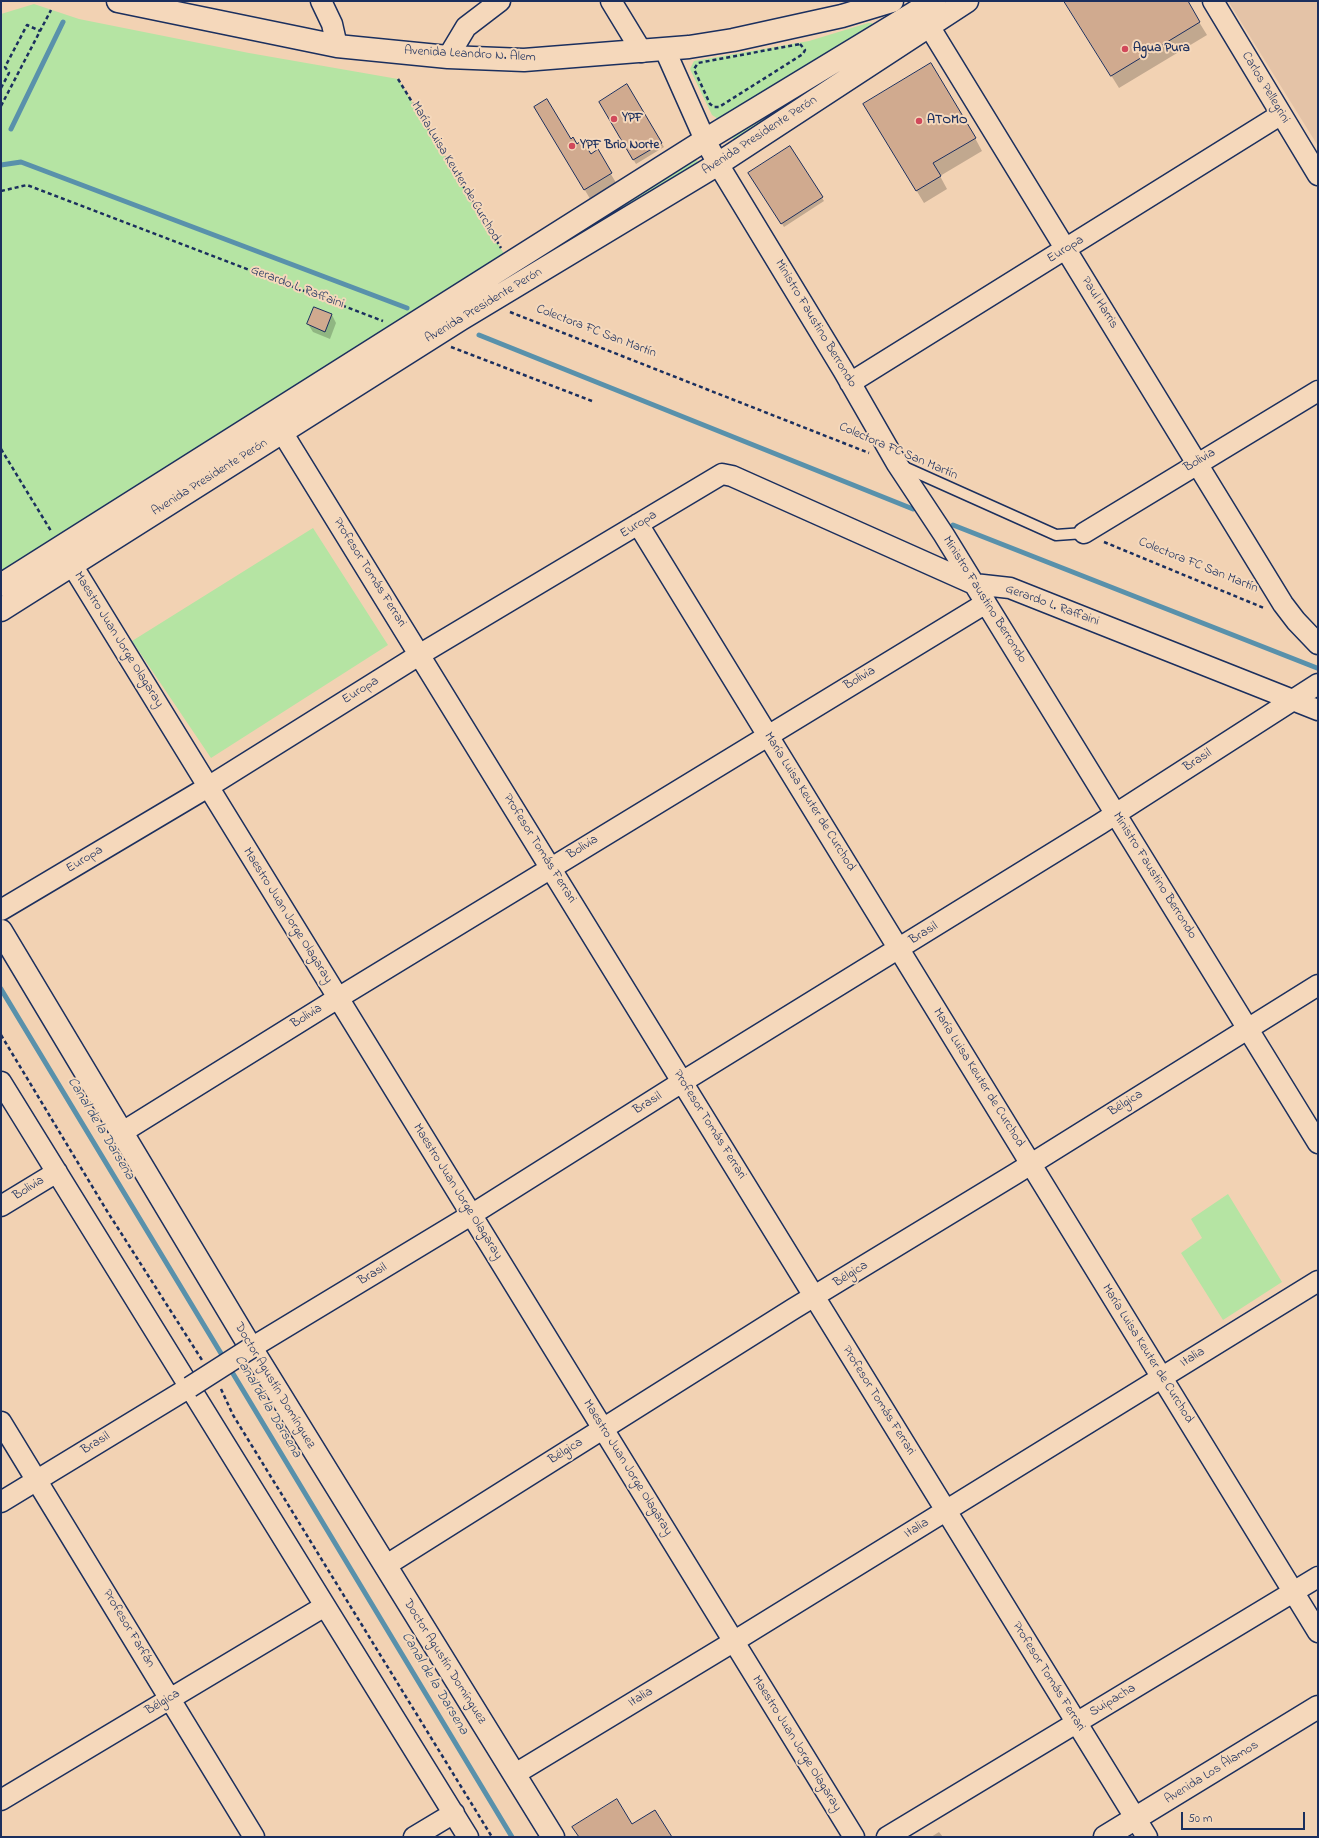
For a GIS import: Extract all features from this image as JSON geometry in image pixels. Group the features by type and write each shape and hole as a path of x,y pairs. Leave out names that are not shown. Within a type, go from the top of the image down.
{"main road":[{"name":"Avenida Leandro N. Alem","path":"118,1 337,46 448,57 524,60 665,50 733,40 842,16 892,1"},
{"name":"Avenida Presidente Perón","path":"1,610 66,556 276,423 406,330 705,140 924,10 967,1"},
{"name":"Avenida Presidente Perón","path":"276,423 430,339 718,164 924,10"},
{"path":"511,264 522,283"},
{"name":"Avenida Presidente Perón","path":"1,585 66,556"},
{"name":"Doctor Agustín Domínguez","path":"1,931 251,1348 553,1837"},
{"name":"Avenida Los Álamos","path":"1105,1837 1141,1828 1318,1707"}],"street":[{"path":"321,1 332,24 337,46"},
{"path":"448,57 466,27 500,1"},
{"path":"611,1 642,52"},
{"name":"Carlos Pellegrini","path":"1213,1 1280,115 1318,175"},
{"name":"Paul Harris","path":"924,10 1066,250 1197,463 1275,606 1296,621 1318,644"},
{"name":"Ministro Faustino Berrondo","path":"665,50 705,140 718,164 897,464 986,602 1318,1144"},
{"name":"Europa","path":"850,383 1066,250 1280,115"},
{"name":"Bolivia","path":"1084,533 1197,463 1318,391"},
{"name":"Profesor Tomás Ferrari","path":"276,423 1141,1828"},
{"name":"Europa","path":"1,910 208,787 419,655 722,474"},
{"name":"Gerardo L. Raffaini","path":"722,474 732,476 974,584 1010,588 1292,701 1318,710"},
{"name":"María Luisa Keuter de Curchod","path":"638,524 1318,1632"},
{"name":"Maestro Juan Jorge Olagaray","path":"66,556 854,1837"},
{"name":"Bolivia","path":"121,1133 338,998 986,602"},
{"path":"1296,621 1318,630"},
{"name":"Brasil","path":"1,1502 471,1215 682,1082 1116,814 1318,684"},
{"name":"Bélgica","path":"385,1566 793,1309 1248,1030 1318,985"},
{"path":"1,1082 468,1837"},
{"name":"Bolivia","path":"1,1206 57,1172"},
{"name":"Italia","path":"515,1774 734,1642 1318,1281"},
{"name":"Profesor Farfán","path":"1,1422 254,1837"},
{"name":"Suipacha","path":"887,1837 1318,1577"},
{"name":"Bélgica","path":"1,1800 325,1606"},
{"path":"414,1837 454,1813"}],"lane":[{"name":"Colectora FC San Martín","path":"897,464 1056,535 1084,533"}],"path":[{"path":"1,106 51,10"},
{"path":"1,88 9,73 5,67 27,25 40,31"},
{"path":"800,44 803,46 805,50 803,54 719,107 714,107 710,104 694,69 698,63 800,44"},
{"name":"María Luisa Keuter de Curchod","path":"398,79 511,264"},
{"name":"Gerardo L. Raffaini","path":"1,191 27,185 406,330"},
{"name":"Colectora FC San Martín","path":"488,303 897,464"},
{"path":"430,339 592,401"},
{"path":"1,450 66,556"},
{"name":"Colectora FC San Martín","path":"1084,533 1275,606"},
{"path":"1,1035 107,1212 205,1364"},
{"path":"217,1384 226,1397 233,1415 492,1837"}],"shaded area":[{"path":"1228,1 1318,1 1318,146"}],"green space":[{"path":"34,4 79,19 249,53 398,79 506,257 1,572 1,14"},
{"path":"872,23 874,27 723,122 712,115 690,69 694,61 809,41"},
{"path":"910,30 734,140 731,134"},
{"path":"696,158 699,164 542,260 539,254"},
{"path":"313,528 388,645 211,758 132,641"},
{"path":"1228,1194 1282,1282 1223,1320 1181,1253 1202,1238 1191,1219"}],"building":[{"name":"Agua Pura","path":"1064,1 1188,1 1200,22 1111,76"},
{"name":"ATOMO","path":"931,63 976,138 933,163 941,176 916,191 863,104"},
{"path":"627,84 662,143 633,160 599,102"},
{"name":"YPF Brio Norte","path":"547,99 571,139 573,137 577,144 582,140 591,154 598,149 612,173 584,190 534,107"},
{"path":"790,146 823,197 781,224 748,173"},
{"path":"314,307 332,314 325,332 307,324"},
{"path":"617,1799 632,1824 655,1810 672,1837 579,1837 572,1827"}],"waterway":[{"name":"Canal de la Darsena","path":"11,129 63,22"},
{"path":"1,165 21,162 407,308"},
{"path":"479,335 913,509"},
{"path":"953,525 1317,668"},
{"name":"Canal de la Darsena","path":"1,989 225,1360"},
{"name":"Canal de la Darsena","path":"229,1367 512,1837"}],"place":[{"name":"Agua Pura","path":"1125,49"},
{"name":"YPF","path":"614,119"},
{"name":"ATOMO","path":"919,121"},
{"name":"YPF Brio Norte","path":"572,146"}]}
